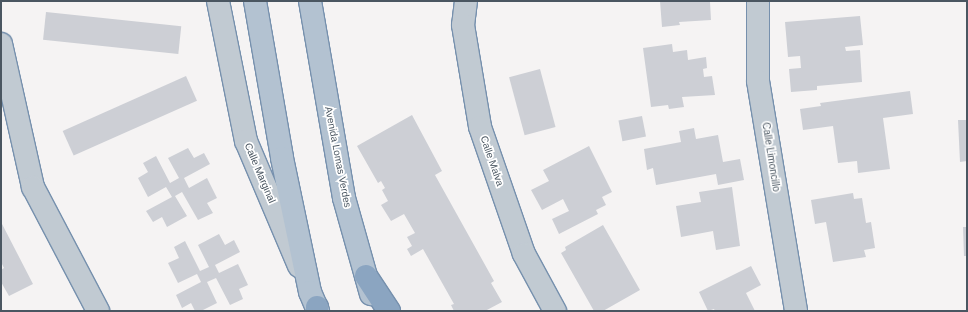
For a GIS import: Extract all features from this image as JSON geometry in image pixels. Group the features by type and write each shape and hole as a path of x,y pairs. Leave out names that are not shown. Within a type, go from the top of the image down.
{"highway":[{"path":"366,276 389,311"}],"main road":[{"path":"255,1 282,158 315,305"},
{"name":"Avenida Lomas Verdes","path":"310,1 344,198 376,311"}],"street":[{"name":"Calle Marginal","path":"218,1 246,141 315,305"},
{"name":"Calle Malva","path":"466,1 464,25 480,127 524,254 555,311"},
{"name":"Calle Limoncillo","path":"758,1 758,81 796,311"},
{"path":"1,44 32,187 98,311"}],"building":[{"path":"660,1 710,2 711,20 679,22 680,25 662,27"},
{"path":"46,12 181,26 178,54 43,40"},
{"path":"860,16 863,45 845,47 846,51 860,50 862,82 817,86 817,90 791,92 789,69 801,68 800,56 788,57 785,22"},
{"path":"672,44 673,52 687,50 688,60 706,57 707,68 703,69 704,77 712,76 715,95 682,97 684,107 669,109 668,105 651,107 643,48"},
{"path":"540,69 556,127 525,135 509,77"},
{"path":"186,76 197,101 74,156 63,131"},
{"path":"910,91 913,114 883,118 890,169 858,173 857,161 838,163 833,126 803,130 800,109 821,106 820,103"},
{"path":"412,115 442,171 435,175 494,281 491,283 502,302 485,311 454,311 451,305 454,304 423,249 411,256 407,249 412,246 407,237 415,233 404,214 391,221 381,205 388,201 382,190 385,188 381,181 378,183 357,146"},
{"path":"642,116 646,137 622,141 618,121"},
{"path":"958,120 967,120 967,161 960,162"},
{"path":"694,128 696,139 718,135 723,162 740,159 744,180 718,185 716,174 656,185 653,168 647,170 644,149 681,142 679,131"},
{"path":"589,146 612,192 602,197 606,205 596,210 598,214 559,234 552,219 569,211 563,199 542,210 531,190 549,181 543,170"},
{"path":"188,148 194,158 204,153 210,164 184,178 189,188 207,178 217,198 207,203 213,213 198,220 182,192 175,196 187,216 167,227 162,217 153,222 146,211 172,197 166,187 148,197 138,178 148,172 143,163 156,156 170,183 179,178 168,158"},
{"path":"732,187 740,246 716,250 713,231 681,237 676,206 701,202 699,192"},
{"path":"853,193 854,199 862,198 866,223 871,222 875,248 864,250 866,257 833,262 826,222 815,224 811,200"},
{"path":"1,222 33,284 9,296 1,282 1,270 4,268 1,262"},
{"path":"603,225 640,290 603,311 594,311 561,253 566,250 565,247"},
{"path":"963,227 967,227 967,256 964,256"},
{"path":"219,234 225,245 234,240 240,252 215,265 219,273 238,264 248,285 239,289 243,299 230,305 216,278 207,282 217,303 201,311 195,311 191,303 182,308 176,295 201,282 197,274 178,283 168,263 179,258 174,247 185,241 200,271 209,267 198,245"},
{"path":"751,266 761,285 746,293 755,311 715,311 714,309 708,311 699,292"}]}
